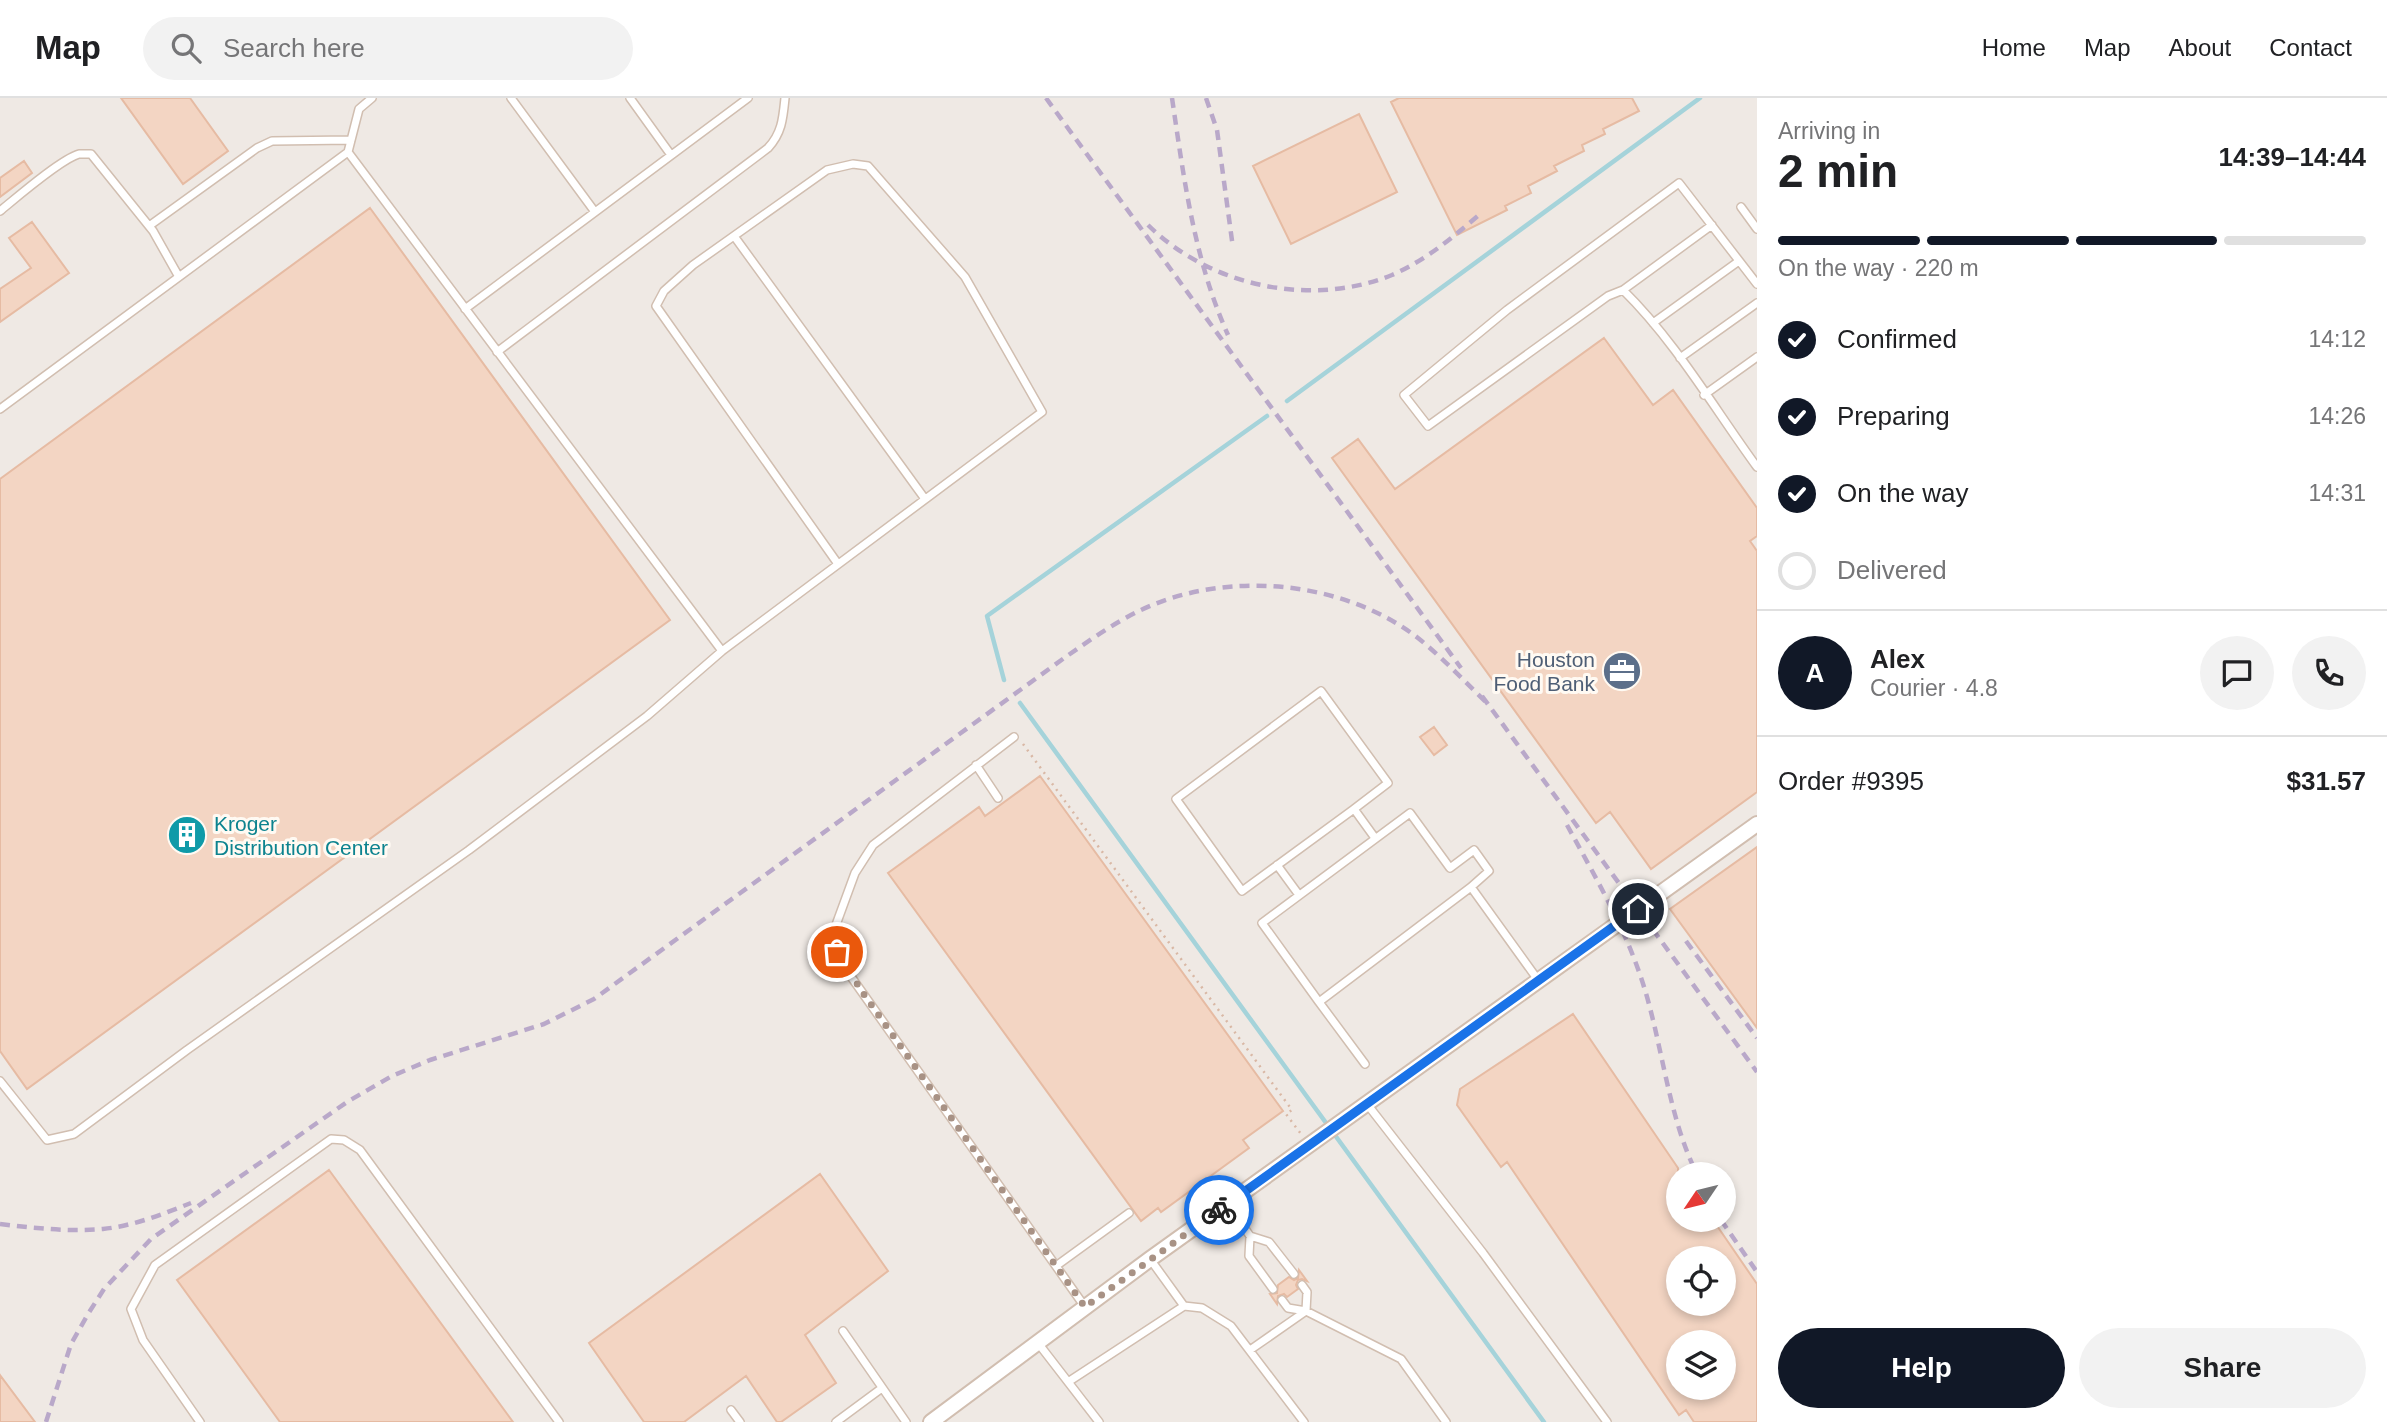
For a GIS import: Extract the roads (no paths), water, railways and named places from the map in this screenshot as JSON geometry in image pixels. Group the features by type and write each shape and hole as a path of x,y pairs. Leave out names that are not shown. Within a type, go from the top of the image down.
{"street":[{"path":"931,1422 1150,1259 1757,824"}],"lane":[{"path":"0,409 348,152 359,109 372,98"},
{"path":"511,98 595,212"},
{"path":"630,98 671,155"},
{"path":"465,309 748,98"},
{"path":"497,352 768,148 777,138 783,123 785,98"},
{"path":"149,226 257,148 272,141 351,140"},
{"path":"348,152 722,651"},
{"path":"0,211 71,158 79,154 90,154 149,226 179,277"},
{"path":"0,1081 47,1140 74,1134 187,1050 469,850 646,716 722,651 1042,412 965,277 868,166 853,164 827,170 733,236 693,265 664,291 656,306 838,564"},
{"path":"1712,225 1623,290 1608,296 1428,426 1404,396 1507,310 1679,183 1712,225 1757,284"},
{"path":"1741,207 1757,229"},
{"path":"733,236 925,499"},
{"path":"1653,324 1739,261"},
{"path":"1623,290 1653,324 1757,467"},
{"path":"1679,359 1757,303"},
{"path":"1704,394 1757,357"},
{"path":"1321,691 1388,783 1354,808 1242,891 1176,799 1321,691"},
{"path":"1014,737 873,845 855,873 833,933 837,952 847,971 1085,1307"},
{"path":"976,765 998,798"},
{"path":"1354,808 1375,838"},
{"path":"1320,1002 1489,871 1474,850 1450,868 1410,813 1262,923 1365,1064"},
{"path":"1277,865 1299,895"},
{"path":"1471,887 1538,980"},
{"path":"1367,1104 1483,1253 1607,1422"},
{"path":"200,1422 143,1340 131,1309 155,1265 331,1139 344,1140 360,1150 559,1422"},
{"path":"1228,1204 1250,1236 1249,1256 1273,1289"},
{"path":"1056,1266 1129,1213"},
{"path":"1250,1236 1269,1242 1293,1274"},
{"path":"1150,1259 1184,1306"},
{"path":"1302,1285 1307,1292 1306,1311"},
{"path":"1282,1300 1288,1308 1306,1311 1401,1359 1446,1422"},
{"path":"1068,1382 1184,1306 1202,1308 1231,1325 1304,1422"},
{"path":"1250,1350 1306,1311"},
{"path":"843,1331 906,1422"},
{"path":"1037,1343 1099,1422"},
{"path":"836,1422 882,1388"},
{"path":"731,1410 740,1422"}],"waterway":[{"path":"1287,401 1700,98"},
{"path":"1004,680 987,616 1267,416"},
{"path":"1020,703 1544,1422"}],"railway":[{"path":"1046,98 1461,668"},
{"path":"1172,98 1186,189 1199,248 1216,306 1228,335"},
{"path":"1206,98 1217,130 1233,248"},
{"path":"1148,225 1173,246 1201,263 1231,276 1262,285 1295,290 1328,290 1361,285 1392,275 1438,248 1480,214"},
{"path":"46,1422 71,1344 88,1314 104,1289 151,1239 347,1102 392,1076 430,1060 544,1024 594,999 1067,656 1111,626 1139,611 1208,589 1283,587 1319,593 1355,603 1388,618 1418,638 1488,704"},
{"path":"1482,696 1757,1072"},
{"path":"1567,825 1631,950 1653,1020 1678,1125 1692,1162"},
{"path":"1686,941 1757,1038"},
{"path":"0,1224 64,1230 103,1229 137,1222 191,1203"},
{"path":"1729,1232 1757,1272"}],"place":[{"name":"Houston Food Bank","path":"1622,671"},
{"name":"Kroger Distribution Center","path":"187,835"}]}
